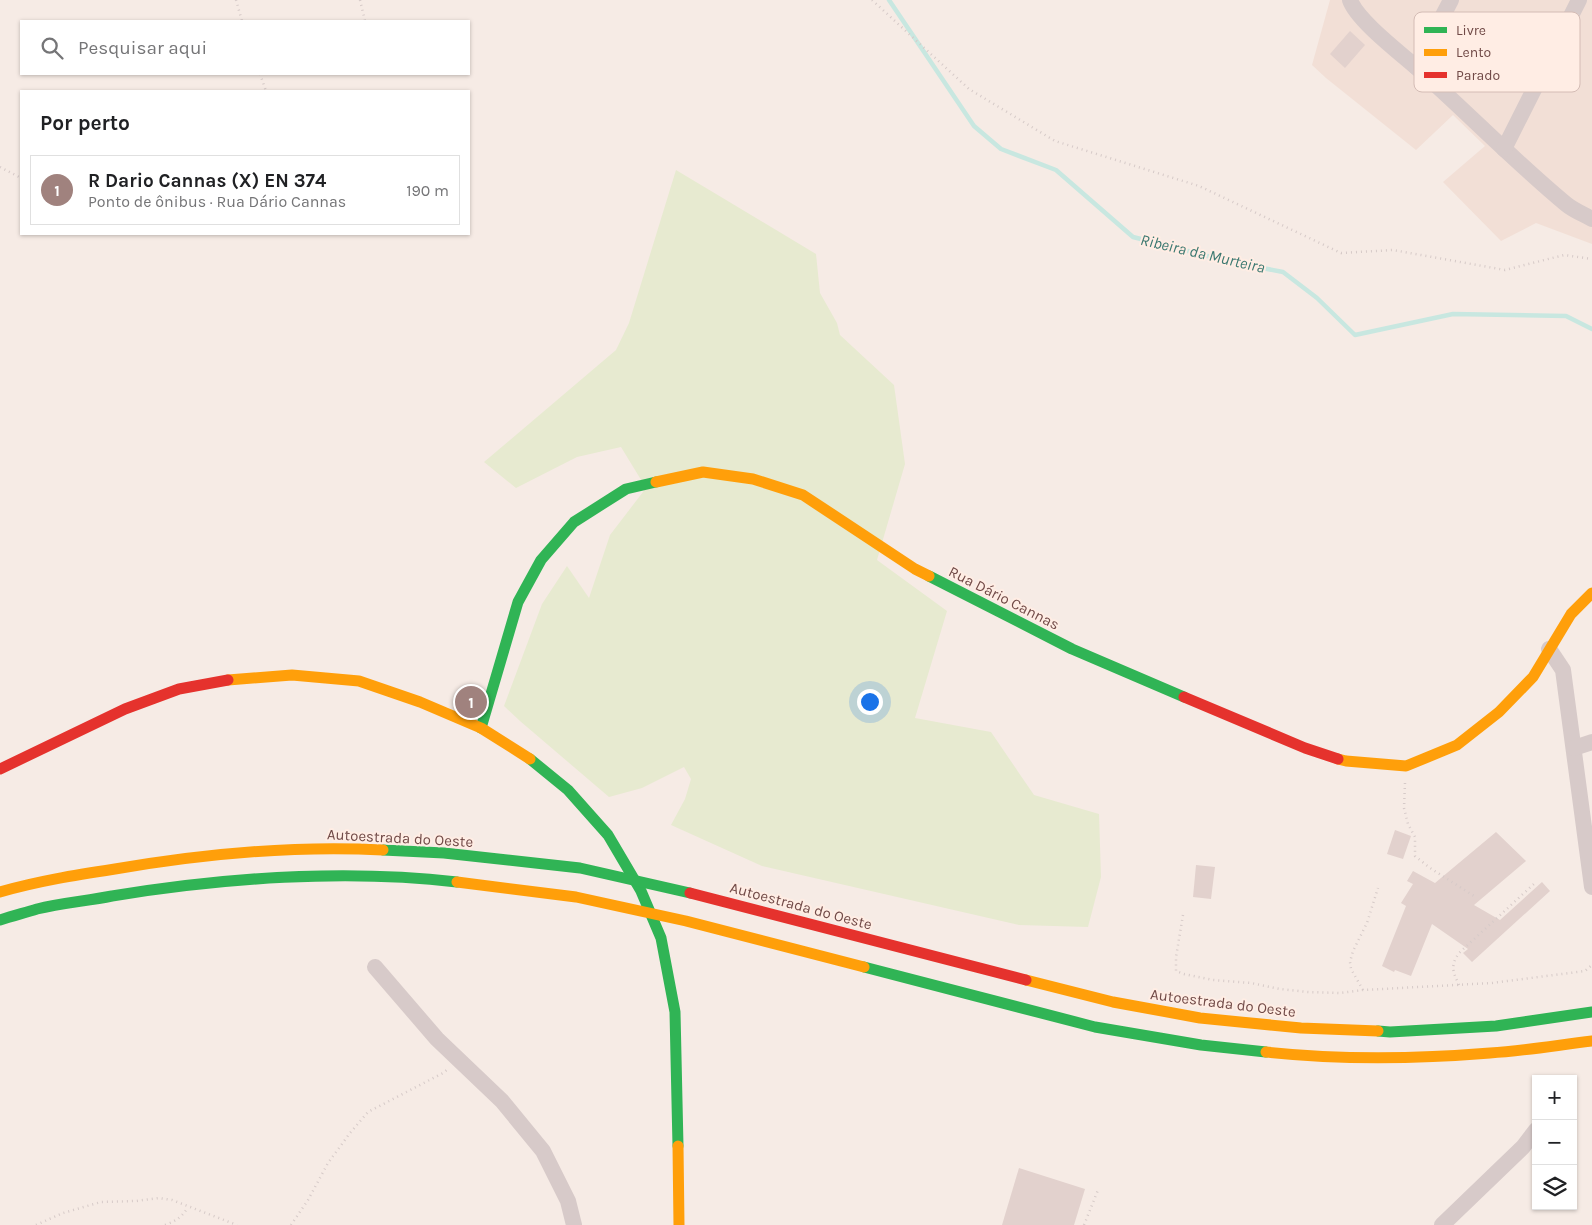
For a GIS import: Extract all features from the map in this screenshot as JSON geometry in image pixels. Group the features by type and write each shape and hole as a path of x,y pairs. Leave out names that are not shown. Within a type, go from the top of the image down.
{"main road":[{"name":"Rua Dário Cannas","path":"481,728 518,602 541,560 574,522 626,490 703,472 753,480 803,495 915,569 1027,627 1296,744 1346,761 1406,766 1458,745 1499,712 1532,676 1571,614 1592,593"},
{"path":"0,769 125,709 179,689 236,678 292,675 359,681 420,702 481,728 522,754 568,790 608,835 640,891 661,938 675,1012 679,1225"},
{"name":"Autoestrada do Oeste","path":"0,892 36,882 155,862 253,852 338,848 444,853 580,868 668,887 1112,1002 1200,1018 1301,1028 1390,1032 1496,1026 1592,1012"},
{"path":"0,920 38,909 160,888 252,878 348,876 438,880 576,897 686,921 1095,1027 1201,1045 1304,1056 1388,1058 1491,1053 1592,1041"}],"street":[{"path":"1350,0 1353,8 1414,65"},
{"path":"1445,12 1451,0"},
{"path":"1573,12 1579,0"},
{"path":"1443,92 1568,206 1592,219"},
{"path":"1504,149 1533,92"},
{"path":"1550,649 1563,670 1592,887"},
{"path":"1574,748 1592,742"},
{"path":"375,967 437,1038 502,1101 543,1151 568,1201 574,1225"},
{"path":"1442,1225 1523,1147 1532,1135"}],"path":[{"path":"236,0 242,20"},
{"path":"360,0 365,20"},
{"path":"872,0 969,90 1055,141 1199,186 1341,253 1393,250 1505,270 1564,255 1592,259"},
{"path":"260,75 266,90"},
{"path":"0,167 20,177"},
{"path":"1406,766 1404,808 1408,824 1416,837 1415,856 1430,868 1474,896"},
{"path":"1459,985 1452,970 1459,953 1536,882"},
{"path":"1362,990 1350,970 1350,962 1378,888"},
{"path":"1183,915 1176,957 1176,971 1184,974 1308,992 1340,993 1362,990 1492,983 1585,971 1592,965"},
{"path":"291,1225 308,1200 328,1163 368,1112 443,1073 458,1059"},
{"path":"1084,1225 1098,1190"},
{"path":"36,1225 63,1213 101,1202 159,1198 172,1200 237,1225"},
{"path":"165,1225 174,1222 184,1214 188,1207"}],"shaded area":[{"path":"1330,0 1592,0 1592,244 1536,223 1501,241 1443,182 1485,146 1453,115 1416,150 1312,65"}],"green space":[{"path":"676,170 816,254 820,293 837,323 840,335 894,385 905,464 877,560 947,611 915,718 991,732 1034,795 1099,814 1101,877 1088,927 1019,925 762,866 671,825 685,799 691,779 684,767 642,788 609,797 504,706 542,604 567,566 589,598 610,535 646,488 621,447 577,457 516,488 484,462 616,350 629,323"}],"building":[{"path":"1350,31 1365,45 1345,68 1330,54"},
{"path":"1395,830 1411,836 1403,859 1387,854"},
{"path":"1496,832 1526,861 1474,905 1500,920 1542,882 1550,891 1472,962 1463,953 1468,949 1432,924 1411,976 1395,970 1394,972 1382,966 1406,906 1401,903 1413,884 1407,881 1413,871 1435,883"},
{"path":"1196,865 1215,867 1211,899 1193,897"},
{"path":"1019,1168 1085,1189 1074,1225 1002,1225"}],"waterway":[{"name":"Ribeira da Murteira","path":"889,0 974,126 1001,149 1056,170 1133,237 1227,261 1283,272 1317,298 1355,335 1453,314 1566,316 1592,329"}],"traffic: fast":[{"path":"481,728 518,602 541,560 574,522 626,489 656,482"},
{"path":"929,576 1072,649 1184,697"},
{"path":"530,759 568,790 608,835 641,891 661,938 675,1012 678,1146"},
{"path":"383,850 444,853 580,868 690,893"},
{"path":"0,920 37,909 65,904 197,884 240,880 284,877 372,876 457,882"},
{"path":"864,967 1095,1027 1201,1045 1266,1052"},
{"path":"1378,1031 1390,1032 1496,1026 1592,1012"}],"traffic: slow":[{"path":"656,482 703,472 753,479 803,495 915,569 929,576"},
{"path":"1338,759 1406,766 1457,745 1499,712 1533,677 1571,614 1592,593"},
{"path":"228,680 292,675 359,681 420,702 481,728 530,759"},
{"path":"0,892 71,876 215,855 282,850 383,850"},
{"path":"457,882 576,897 686,921 864,967"},
{"path":"1026,980 1113,1002 1200,1018 1301,1028 1378,1031"},
{"path":"1266,1052 1378,1058 1516,1051 1592,1041"},
{"path":"678,1146 679,1225"}],"traffic: jam":[{"path":"0,769 125,709 179,689 228,680"},
{"path":"1184,697 1305,748 1338,759"},
{"path":"690,893 1026,980"}],"place":[{"name":"R Dario Cannas (X) EN 374","path":"471,702"}]}
